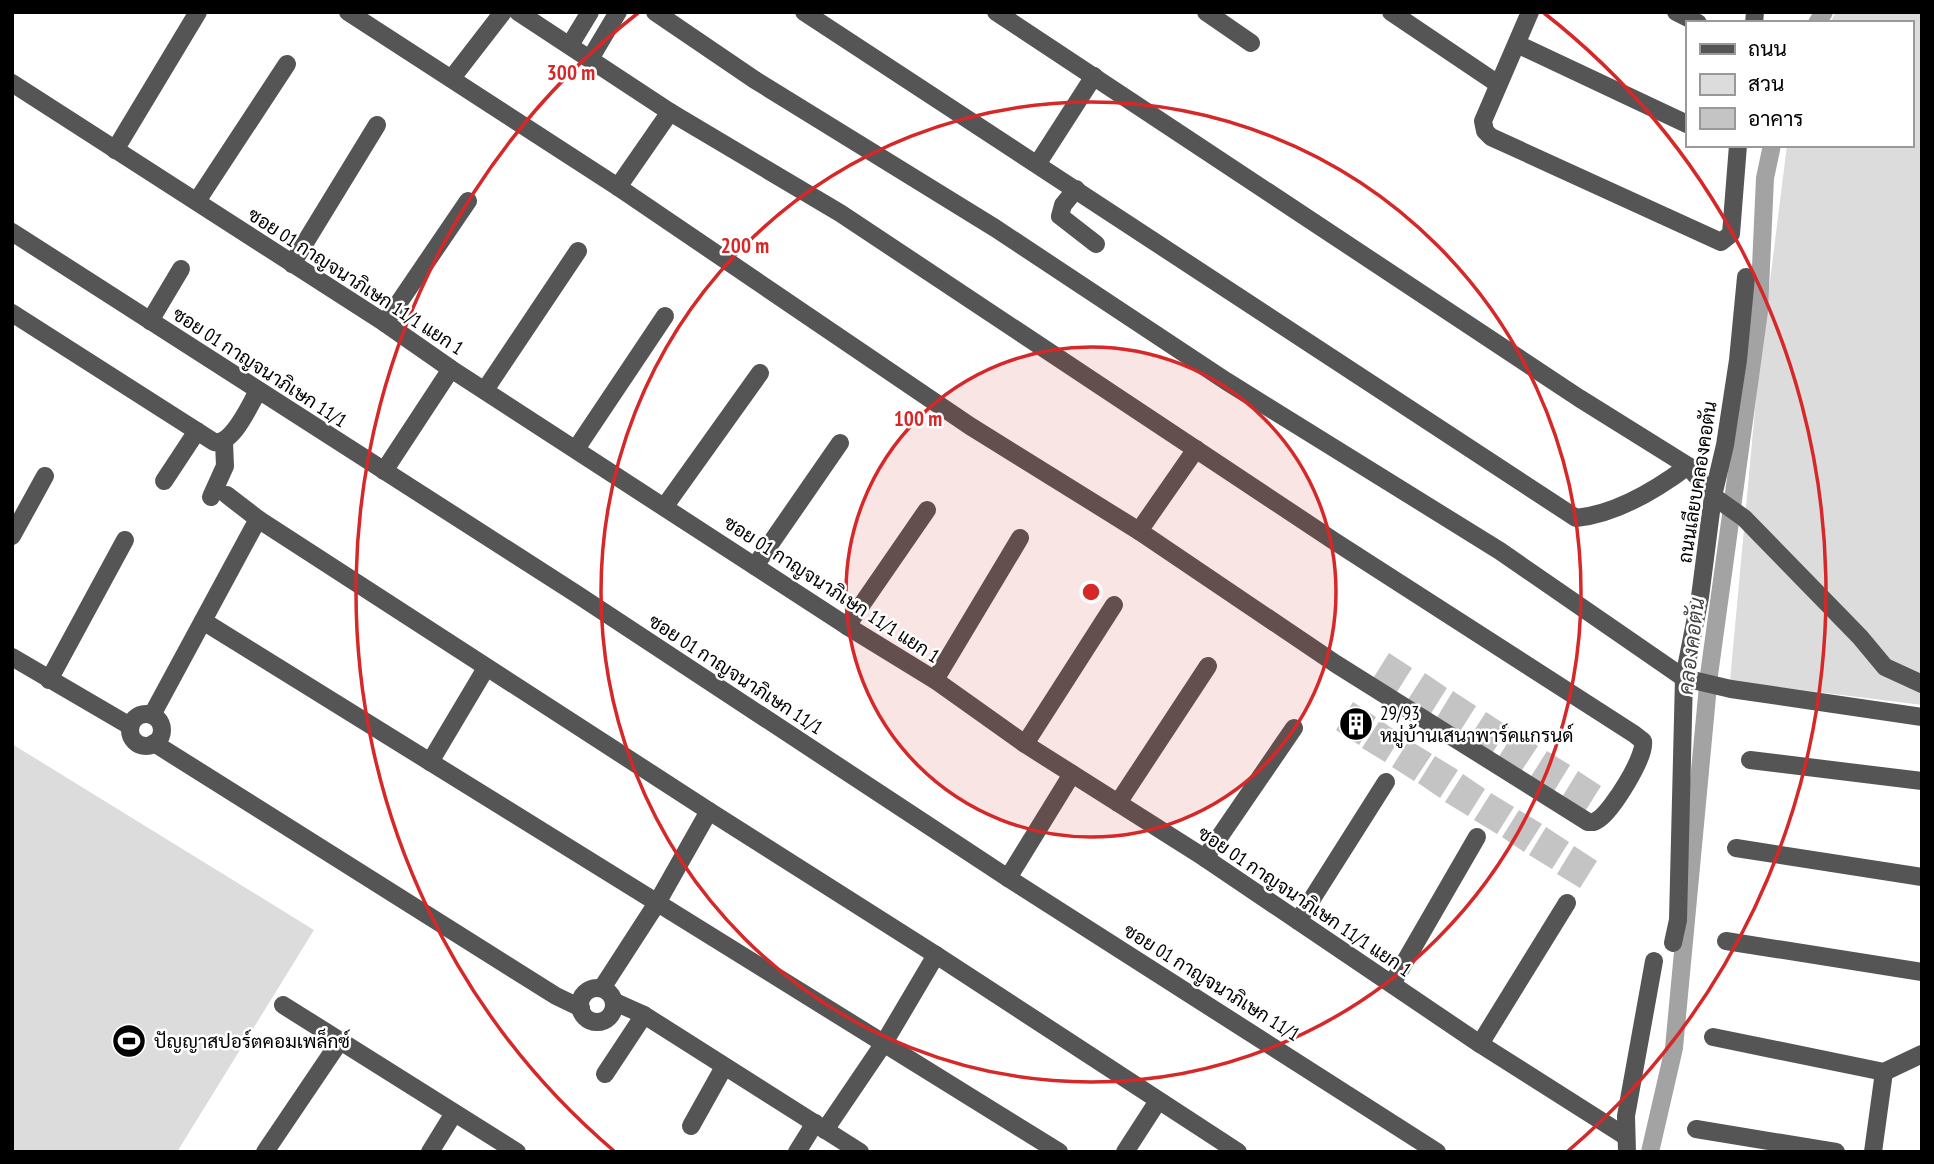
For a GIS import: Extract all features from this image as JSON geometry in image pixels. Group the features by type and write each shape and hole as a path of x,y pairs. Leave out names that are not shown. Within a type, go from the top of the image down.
{"street":[{"path":"115,150 198,12"},
{"path":"348,12 618,187 970,426 1139,531 1336,664 1588,822 1595,822 1602,817 1627,782 1644,748 1643,741 1334,541 839,213 670,112 518,12"},
{"path":"452,78 503,12"},
{"path":"570,45 590,12"},
{"path":"590,59 618,12"},
{"path":"654,12 755,80 995,228 1226,381 1500,551 1689,679 1731,690 1922,717"},
{"path":"804,12 1576,517 1606,511 1658,489 1688,466"},
{"path":"996,12 1579,398 1688,466 1719,499 1744,518 1860,637 1885,667 1922,684"},
{"path":"1206,12 1251,43"},
{"path":"1391,12 1499,84"},
{"path":"1530,12 1483,121 1485,131 1491,136 1721,242 1731,234 1736,147"},
{"path":"1676,12 1694,21"},
{"path":"1517,44 1686,124"},
{"path":"197,201 287,64"},
{"path":"1038,163 1094,76"},
{"name":"ซอย 01 กาญจนาภิเษก 11/1 แยก 1","path":"12,83 385,323 451,369 847,626 935,680 1025,744 1205,858 1626,1144"},
{"path":"618,187 670,112"},
{"path":"292,264 377,125"},
{"path":"1076,188 1063,205 1060,216 1096,244"},
{"path":"385,323 468,201"},
{"name":"ซอย 01 กาญจนาภิเษก 11/1","path":"12,232 828,758 1008,878 1437,1152"},
{"path":"485,390 578,251"},
{"path":"150,321 181,269"},
{"name":"ถนนเลียบคลองคอตัน","path":"1673,943 1678,920 1689,679 1700,597 1719,499 1746,277"},
{"path":"12,313 214,442 229,439 258,391"},
{"path":"576,449 665,316"},
{"path":"384,471 451,369"},
{"path":"665,506 760,373"},
{"path":"164,481 197,431"},
{"path":"224,442 225,466 219,496 936,955 1238,1152"},
{"path":"755,566 840,443"},
{"path":"1139,531 1196,449"},
{"path":"12,536 45,476"},
{"path":"847,626 927,510"},
{"path":"152,715 258,519"},
{"path":"935,680 1020,538"},
{"path":"49,680 125,540"},
{"path":"1025,744 1114,605"},
{"path":"203,621 1059,1152"},
{"path":"12,657 130,726 134,740 140,745 154,743 159,738 161,725 152,715"},
{"path":"1118,803 1208,666"},
{"path":"430,762 486,668"},
{"path":"130,726 138,716 152,715"},
{"path":"1205,858 1294,728"},
{"path":"154,743 556,996 581,1008 589,1020 597,1022 610,1016 615,1002"},
{"path":"1750,760 1922,781"},
{"path":"1008,878 1072,774"},
{"path":"1298,922 1386,782"},
{"path":"602,988 657,903 709,811"},
{"path":"1392,984 1477,837"},
{"path":"1736,848 1922,877"},
{"path":"1480,1044 1567,903"},
{"path":"1726,942 1922,972"},
{"path":"797,1152 820,1127 884,1043 936,955"},
{"path":"1626,1144 1626,1116 1654,961"},
{"path":"581,1008 583,995 595,988 608,991 615,1002 644,1015 860,1152"},
{"path":"283,1005 517,1152"},
{"path":"605,1074 644,1015"},
{"path":"1713,1037 1884,1072 1922,1054"},
{"path":"265,1152 340,1041"},
{"path":"691,1126 724,1067"},
{"path":"1873,1152 1884,1072"},
{"path":"1125,1152 1158,1101"},
{"path":"430,1152 454,1112"},
{"path":"1696,1129 1836,1152"}],"green space":[{"path":"1836,12 1922,12 1922,705 1730,681 1758,377 1787,147 1913,147 1913,21 1831,21"},
{"name":"ปัญญาสปอร์ตคอมเพล็กซ์","path":"12,744 314,930 177,1152 12,1152"}],"building":[{"path":"1389,653 1412,668 1395,695 1372,680"},
{"path":"1425,673 1447,688 1430,715 1407,701"},
{"path":"1453,691 1476,706 1459,733 1436,719"},
{"name":"29/93 หมู่บ้านเสนาพาร์คแกรนด์","path":"1353,702 1376,717 1359,745 1336,730"},
{"path":"1486,712 1509,727 1491,755 1468,740"},
{"path":"1380,720 1402,735 1385,762 1362,748"},
{"path":"1515,731 1538,746 1520,773 1498,758"},
{"path":"1409,740 1432,754 1414,781 1392,767"},
{"path":"1547,751 1570,765 1553,793 1530,778"},
{"path":"1435,756 1458,770 1440,798 1418,783"},
{"path":"1578,771 1601,786 1584,813 1561,799"},
{"path":"1463,774 1485,789 1468,816 1445,802"},
{"path":"1491,793 1514,807 1497,834 1474,820"},
{"path":"1519,810 1542,824 1524,852 1502,837"},
{"path":"1546,827 1569,842 1552,869 1529,855"},
{"path":"1574,846 1597,861 1580,888 1557,874"}],"waterway":[{"name":"คลองคอตัน","path":"1818,21 1824,12"},
{"name":"คลองคอตัน","path":"1650,1152 1674,1048 1709,675 1759,311 1765,178 1772,147"}],"place":[{"name":"29/93 หมู่บ้านเสนาพาร์คแกรนด์","path":"1356,724"},
{"name":"ปัญญาสปอร์ตคอมเพล็กซ์","path":"129,1041"}]}
